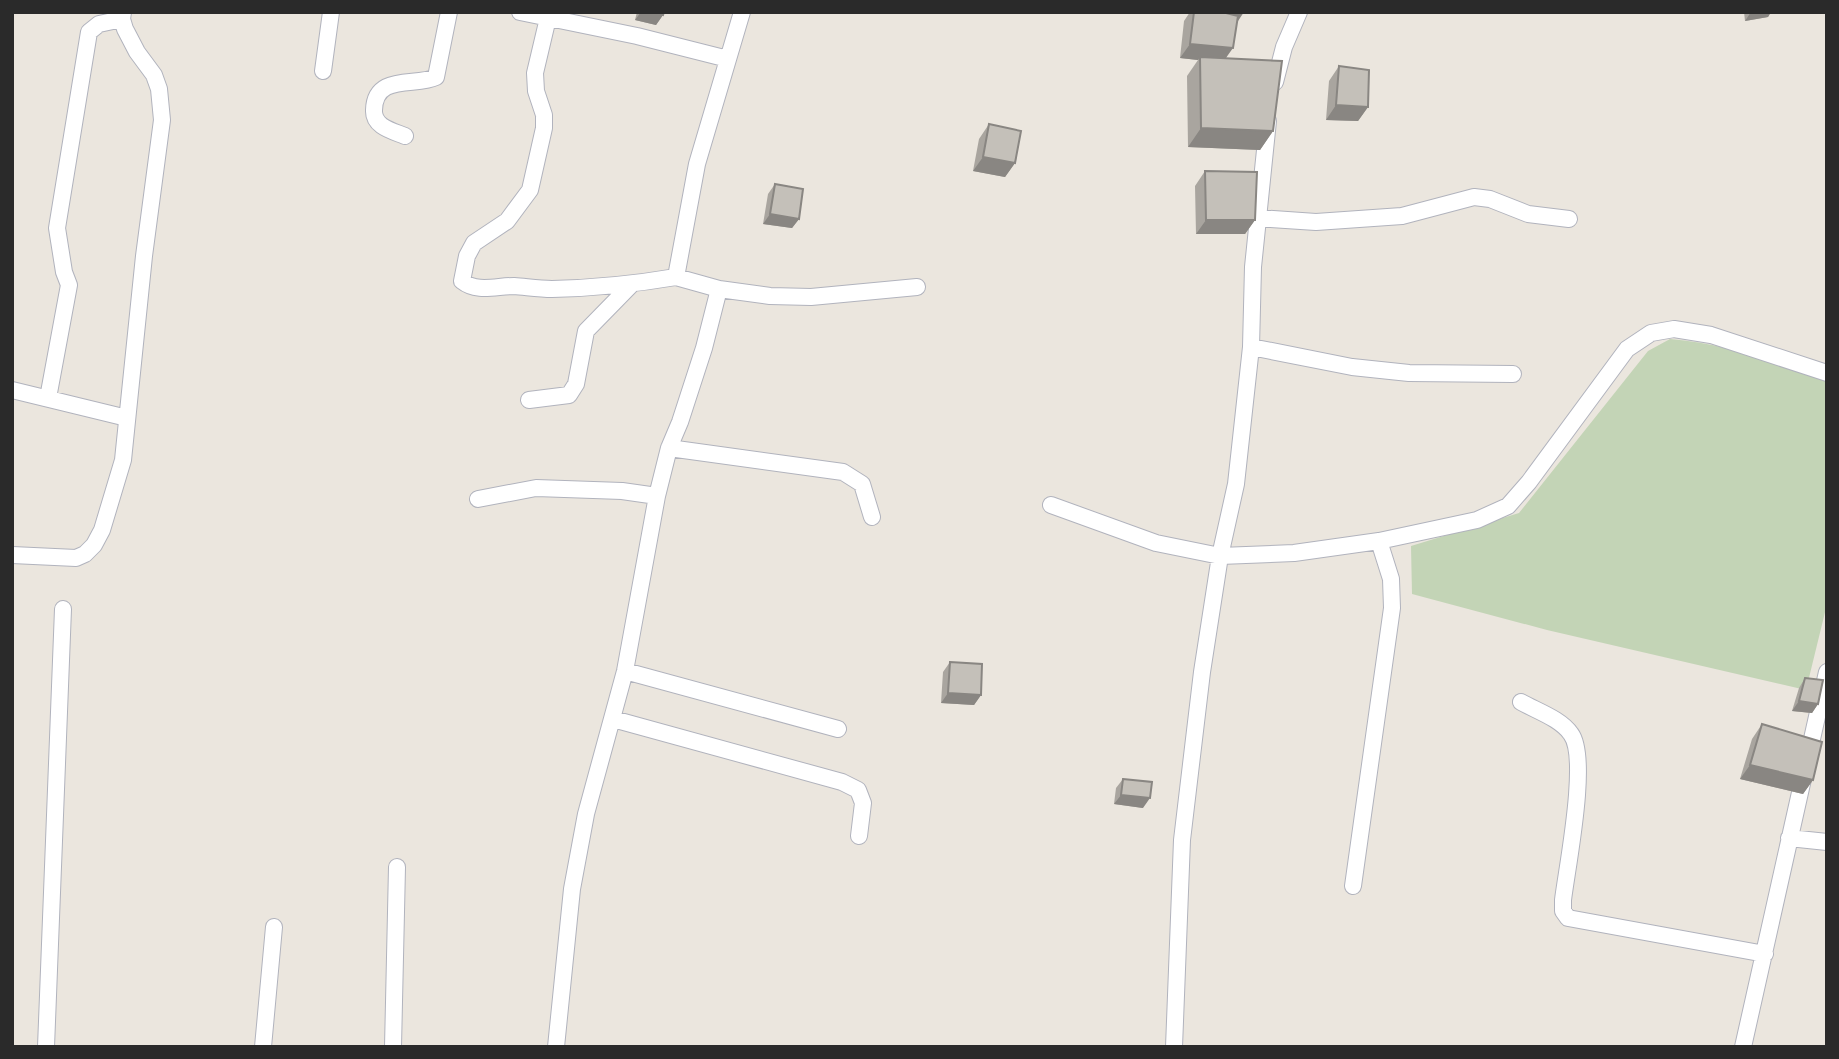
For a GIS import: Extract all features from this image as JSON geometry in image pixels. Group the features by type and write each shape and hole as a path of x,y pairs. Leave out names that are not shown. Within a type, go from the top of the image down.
{"street":[{"path":"323,71 331,12"},
{"path":"405,136 383,128 374,116 373,106 385,88 394,83 436,77 449,12"},
{"path":"520,12 637,36 728,59"},
{"path":"676,277 697,164 742,12"},
{"path":"1174,1047 1182,840 1202,672 1220,556 1236,484 1251,347 1253,267 1270,103 1284,47 1299,12"},
{"path":"12,555 76,558 85,554 94,545 102,530 123,460 144,256 162,120 159,89 154,75 124,29 122,16 99,24 89,32 57,228 68,285 48,398"},
{"path":"548,18 536,73 536,91 544,115 544,128 530,190 507,222 474,243 467,256 462,281 468,286 551,289 632,284 676,277 719,289 770,296 811,297 917,288"},
{"path":"1257,218 1316,222 1402,216 1474,197 1490,199 1528,214 1569,219"},
{"path":"528,400 569,395 576,384 586,331 632,284"},
{"path":"556,1047 572,889 586,814 625,671 657,496 669,448 700,361 719,289"},
{"path":"1051,505 1156,543 1220,556 1294,553 1379,541 1477,520 1507,506 1529,482 1627,349 1651,333 1674,329 1711,335 1827,373"},
{"path":"1251,347 1352,367 1409,373 1513,374"},
{"path":"12,390 127,418"},
{"path":"669,448 843,472 862,484 872,517"},
{"path":"478,499 536,488 622,491 657,496"},
{"path":"1353,886 1393,594 1379,541"},
{"path":"46,1047 63,609"},
{"path":"625,671 838,729"},
{"path":"1743,1047 1827,672"},
{"path":"1521,702 1563,725 1578,746 1577,790 1563,900 1563,911 1568,918 1765,954"},
{"path":"614,719 842,782 858,790 863,803 859,836"},
{"path":"1789,838 1827,842"},
{"path":"393,1047 397,867"},
{"path":"264,1047 274,927"}],"green space":[{"path":"1670,339 1730,349 1827,382 1827,604 1806,690 1547,630 1412,594 1411,546 1519,513 1648,351"}],"building":[{"path":"1194,12 1222,12 1238,16 1233,48 1190,44"},
{"path":"1200,57 1282,61 1273,131 1201,128"},
{"path":"1339,66 1369,70 1368,107 1336,105"},
{"path":"989,124 1021,131 1015,163 983,157"},
{"path":"1205,171 1257,172 1255,220 1206,220"},
{"path":"775,184 803,189 799,219 770,214"},
{"path":"950,662 982,664 981,695 948,693"},
{"path":"1805,678 1823,680 1818,704 1799,701"},
{"path":"1762,724 1822,742 1813,780 1750,765"},
{"path":"1123,779 1152,782 1150,798 1121,795"}]}
